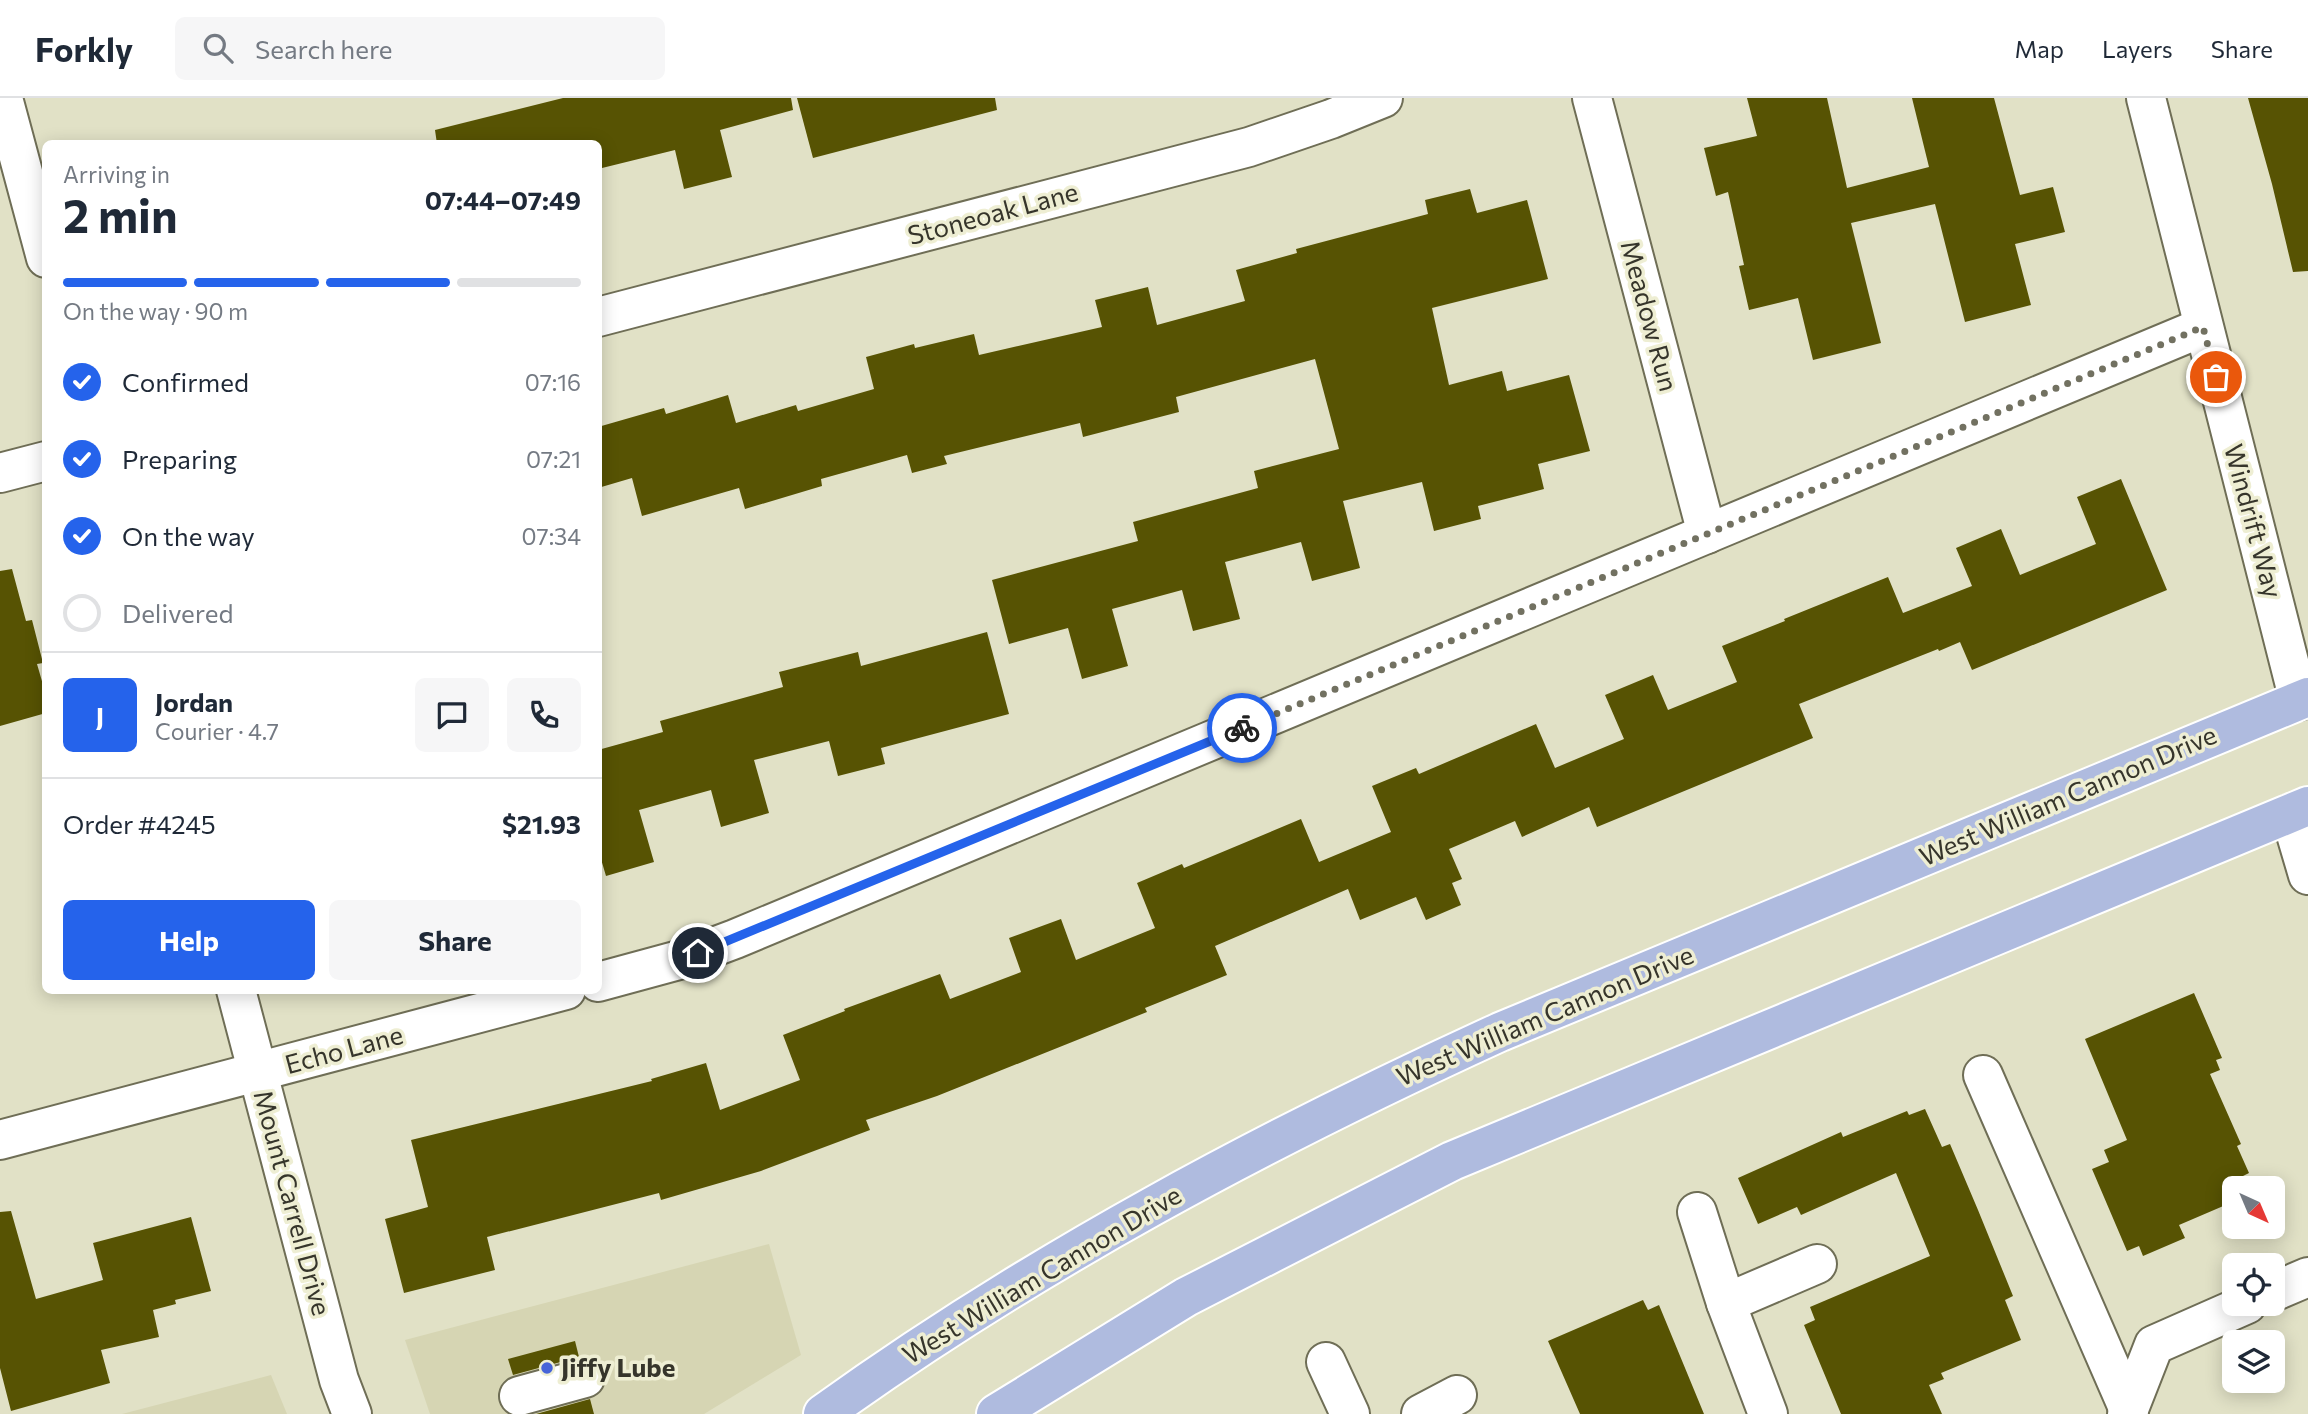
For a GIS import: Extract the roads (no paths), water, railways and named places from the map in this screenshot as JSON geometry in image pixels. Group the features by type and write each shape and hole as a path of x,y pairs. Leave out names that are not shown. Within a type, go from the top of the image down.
{"main road":[{"name":"West William Cannon Drive","path":"823,1414 955,1325 1065,1256 1185,1187 1392,1082 1500,1032 2304,699"},
{"path":"996,1414 1186,1297 1452,1161 2299,810"}],"street":[{"path":"3,98 42,243"},
{"name":"Stoneoak Lane","path":"602,316 1249,147 1383,98"},
{"name":"Meadow Run","path":"1592,98 1707,534"},
{"name":"Windrift Way","path":"2146,98 2203,327 2304,699"},
{"path":"602,981 679,960 735,939 2203,327"},
{"path":"0,473 42,462"},
{"path":"2299,810 2308,874"},
{"name":"Mount Carrell Drive","path":"237,994 339,1380 352,1414"},
{"name":"Echo Lane","path":"0,1140 551,994"},
{"path":"1983,1075 2128,1412"},
{"path":"1697,1212 1726,1303 1768,1414"},
{"path":"1726,1303 1817,1264"},
{"path":"2285,1287 2308,1277"},
{"path":"2128,1412 2154,1345 2222,1315"},
{"path":"1326,1362 1350,1414"},
{"path":"519,1396 585,1378"},
{"path":"1420,1414 1457,1395"}],"place":[{"name":"Jiffy Lube","path":"547,1368"}]}
